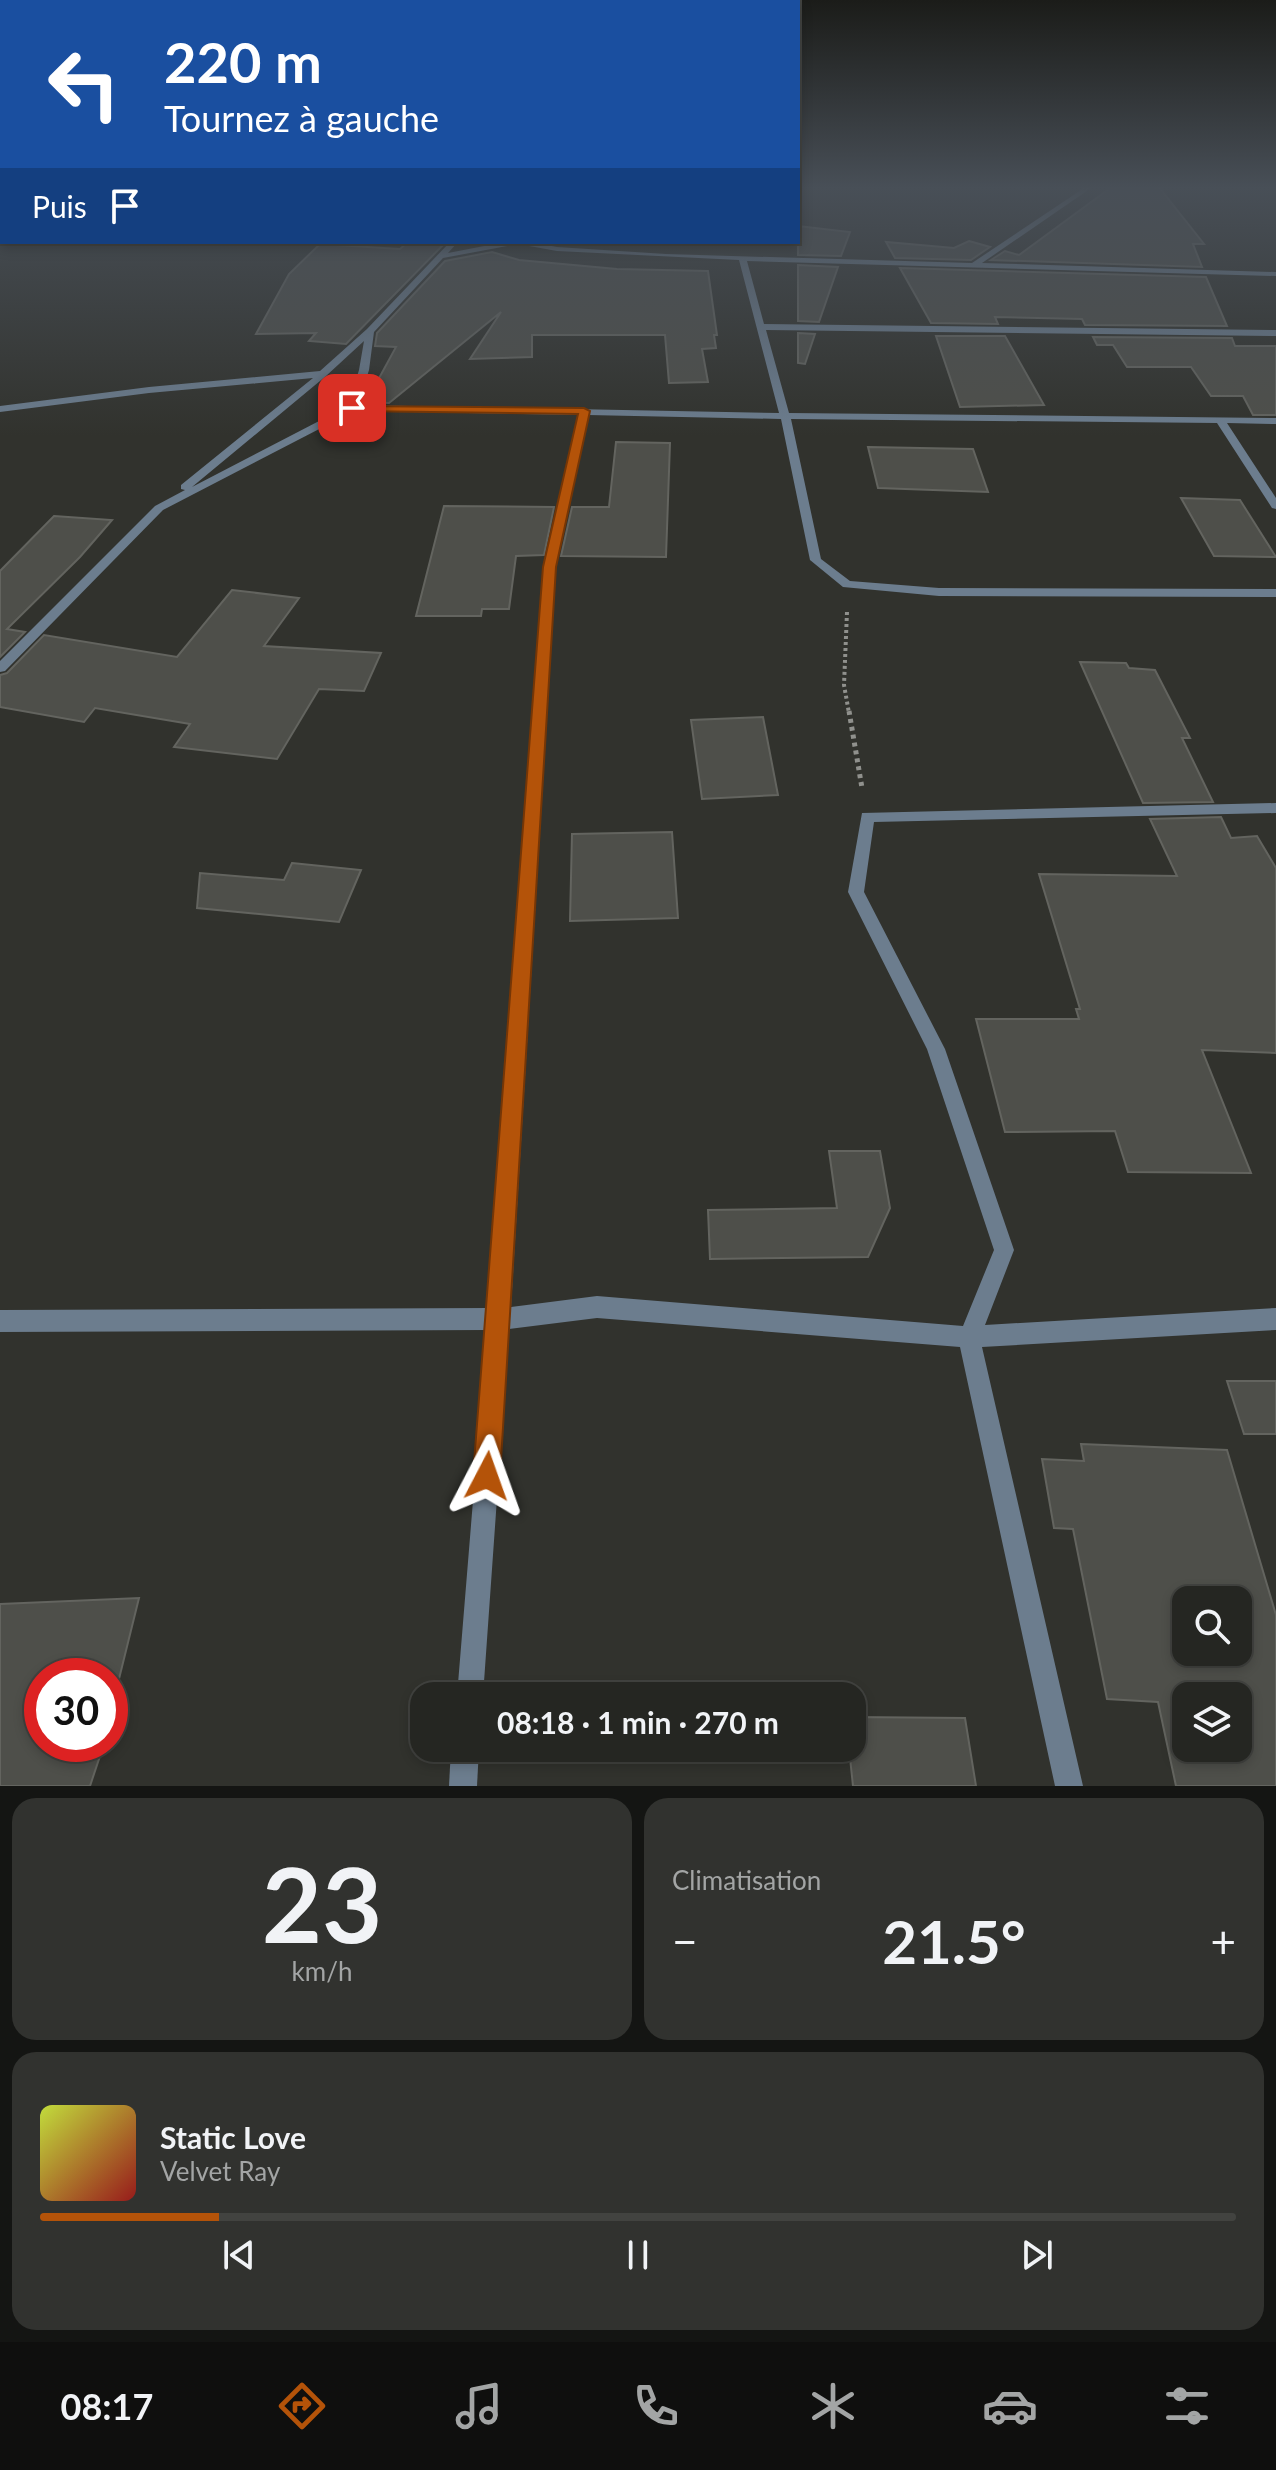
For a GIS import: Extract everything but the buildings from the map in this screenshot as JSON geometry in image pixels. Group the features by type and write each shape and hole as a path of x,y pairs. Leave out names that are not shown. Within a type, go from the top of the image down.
{"street":[{"path":"0,668 159,508 323,374 430,269"},
{"path":"745,269 785,416 816,560 847,584 939,592 1276,593"},
{"path":"1120,269 1276,274"},
{"path":"761,327 1276,333"},
{"path":"352,408 364,370 370,331"},
{"path":"0,409 149,390 323,374"},
{"path":"159,508 352,408 1276,421"},
{"path":"471,1682 550,567 584,411"},
{"path":"1220,421 1276,506"},
{"path":"1069,1786 969,1337 1004,1250 936,1049 856,892 867,817 1276,808"},
{"path":"0,1321 499,1319 597,1307 969,1337 1276,1319"},
{"path":"463,1786 464,1762"}],"path":[{"path":"847,584 844,685 867,817"}],"route":[{"path":"352,408 584,411 550,567 487,1476"}]}
